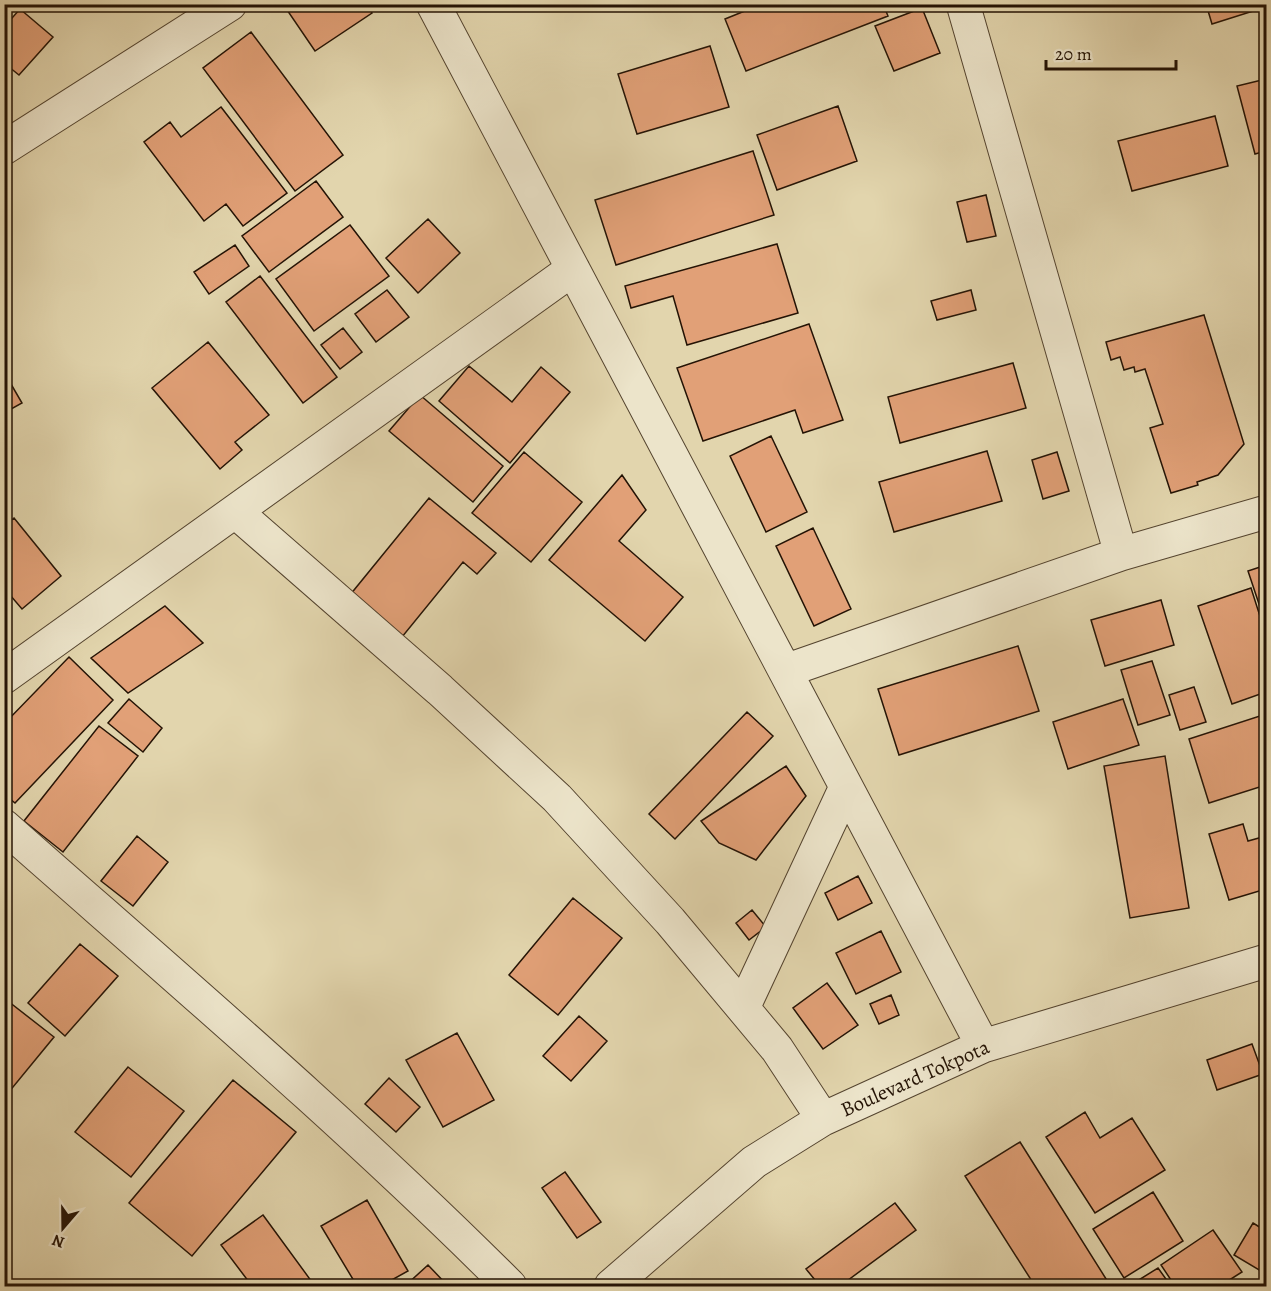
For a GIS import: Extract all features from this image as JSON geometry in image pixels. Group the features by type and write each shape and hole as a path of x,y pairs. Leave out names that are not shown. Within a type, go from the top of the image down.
{"street":[{"path":"4,148 230,4"},
{"path":"433,4 983,1046"},
{"path":"963,4 1121,554"},
{"path":"4,677 573,269"},
{"path":"236,512 440,690 557,798 670,921 777,1049 823,1119"},
{"path":"785,671 1121,554 1266,512"},
{"path":"743,1008 846,787"},
{"path":"4,826 345,1127 510,1287"},
{"name":"Boulevard Tokpota","path":"611,1287 754,1162 823,1119 983,1046 1266,961"}],"building":[{"path":"283,4 367,4 372,13 315,51"},
{"path":"762,4 883,4 888,16 746,71 725,19"},
{"path":"1206,4 1266,4 1266,7 1212,24"},
{"path":"922,8 940,53 894,71 875,26"},
{"path":"20,9 53,37 19,75 4,63 4,27"},
{"path":"251,32 343,155 295,191 203,68"},
{"path":"710,46 729,107 637,134 618,74"},
{"path":"1266,79 1266,151 1255,154 1237,86"},
{"path":"838,106 857,161 777,190 757,135"},
{"path":"221,107 287,193 243,226 226,204 204,221 144,142 170,122 181,137"},
{"path":"1215,116 1228,166 1132,191 1118,141"},
{"path":"753,151 774,215 616,265 595,200"},
{"path":"316,181 343,217 269,272 242,236"},
{"path":"986,195 996,236 967,242 957,202"},
{"path":"428,219 460,253 418,293 386,258"},
{"path":"350,225 389,276 314,331 276,279"},
{"path":"777,244 798,313 687,345 673,296 631,308 625,286"},
{"path":"235,245 249,266 209,294 194,272"},
{"path":"260,276 337,377 303,403 226,302"},
{"path":"387,290 409,317 376,342 355,314"},
{"path":"971,290 976,310 937,320 931,301"},
{"path":"1204,315 1244,444 1218,475 1197,482 1198,485 1171,493 1150,428 1163,424 1145,369 1135,372 1134,367 1124,370 1120,357 1111,360 1106,342"},
{"path":"809,324 843,420 803,433 795,410 703,441 677,368"},
{"path":"343,328 362,352 340,369 321,345"},
{"path":"208,342 269,415 235,442 242,450 220,469 152,388"},
{"path":"1013,363 1026,408 900,443 888,397"},
{"path":"469,366 512,402 541,367 570,392 510,463 439,401"},
{"path":"4,372 22,403 4,413"},
{"path":"420,395 503,466 473,502 389,431"},
{"path":"771,436 807,512 766,532 730,456"},
{"path":"987,451 1002,501 894,532 879,482"},
{"path":"524,452 582,502 531,562 472,513"},
{"path":"1057,452 1069,491 1043,499 1032,460"},
{"path":"622,475 646,510 619,541 683,597 645,641 549,560"},
{"path":"429,498 496,553 477,574 463,562 402,637 350,595"},
{"path":"14,518 61,576 22,609 4,588 4,526"},
{"path":"813,528 851,609 814,626 776,546"},
{"path":"1266,565 1266,625 1248,571"},
{"path":"1251,588 1266,635 1266,692 1232,704 1198,606"},
{"path":"1161,600 1174,645 1105,666 1091,620"},
{"path":"165,606 203,643 128,693 91,658"},
{"path":"1018,646 1039,711 899,755 878,689"},
{"path":"69,657 113,700 15,803 4,794 4,724"},
{"path":"1152,661 1170,715 1138,725 1121,670"},
{"path":"1194,687 1206,722 1180,730 1169,695"},
{"path":"129,699 162,728 143,752 108,723"},
{"path":"1123,699 1139,745 1068,769 1053,722"},
{"path":"747,712 773,736 675,839 649,814"},
{"path":"1266,714 1266,785 1209,803 1189,739"},
{"path":"99,726 138,756 63,852 24,821"},
{"path":"1165,756 1189,908 1130,918 1104,766"},
{"path":"786,766 806,796 756,860 719,843 701,821"},
{"path":"1243,824 1248,841 1266,836 1266,889 1229,900 1209,834"},
{"path":"137,836 168,862 133,906 101,881"},
{"path":"858,876 872,903 838,920 825,893"},
{"path":"573,898 622,938 558,1015 509,975"},
{"path":"752,910 766,927 749,940 736,923"},
{"path":"881,931 901,972 856,994 836,953"},
{"path":"80,944 118,976 65,1036 28,1003"},
{"path":"827,983 858,1025 823,1049 793,1008"},
{"path":"891,995 899,1015 879,1024 870,1004"},
{"path":"4,998 54,1037 4,1098"},
{"path":"579,1016 607,1041 571,1081 543,1056"},
{"path":"457,1033 494,1100 443,1127 406,1060"},
{"path":"1252,1044 1263,1074 1217,1090 1207,1060"},
{"path":"128,1067 184,1111 131,1177 75,1132"},
{"path":"389,1078 420,1107 396,1132 365,1104"},
{"path":"233,1080 296,1132 192,1256 129,1203"},
{"path":"1085,1112 1100,1138 1132,1118 1165,1170 1095,1213 1046,1137"},
{"path":"1020,1142 1108,1282 1100,1286 1035,1286 965,1176"},
{"path":"565,1172 601,1222 577,1238 542,1188"},
{"path":"1153,1192 1183,1241 1124,1278 1093,1229"},
{"path":"367,1200 408,1271 381,1286 357,1286 321,1226"},
{"path":"895,1203 916,1230 840,1286 820,1286 806,1269"},
{"path":"263,1215 312,1282 307,1286 252,1286 221,1245"},
{"path":"1253,1223 1266,1231 1266,1274 1234,1255"},
{"path":"1213,1230 1242,1272 1220,1286 1175,1286 1161,1265"},
{"path":"428,1265 448,1286 405,1286"},
{"path":"1158,1268 1171,1286 1129,1286"}]}
